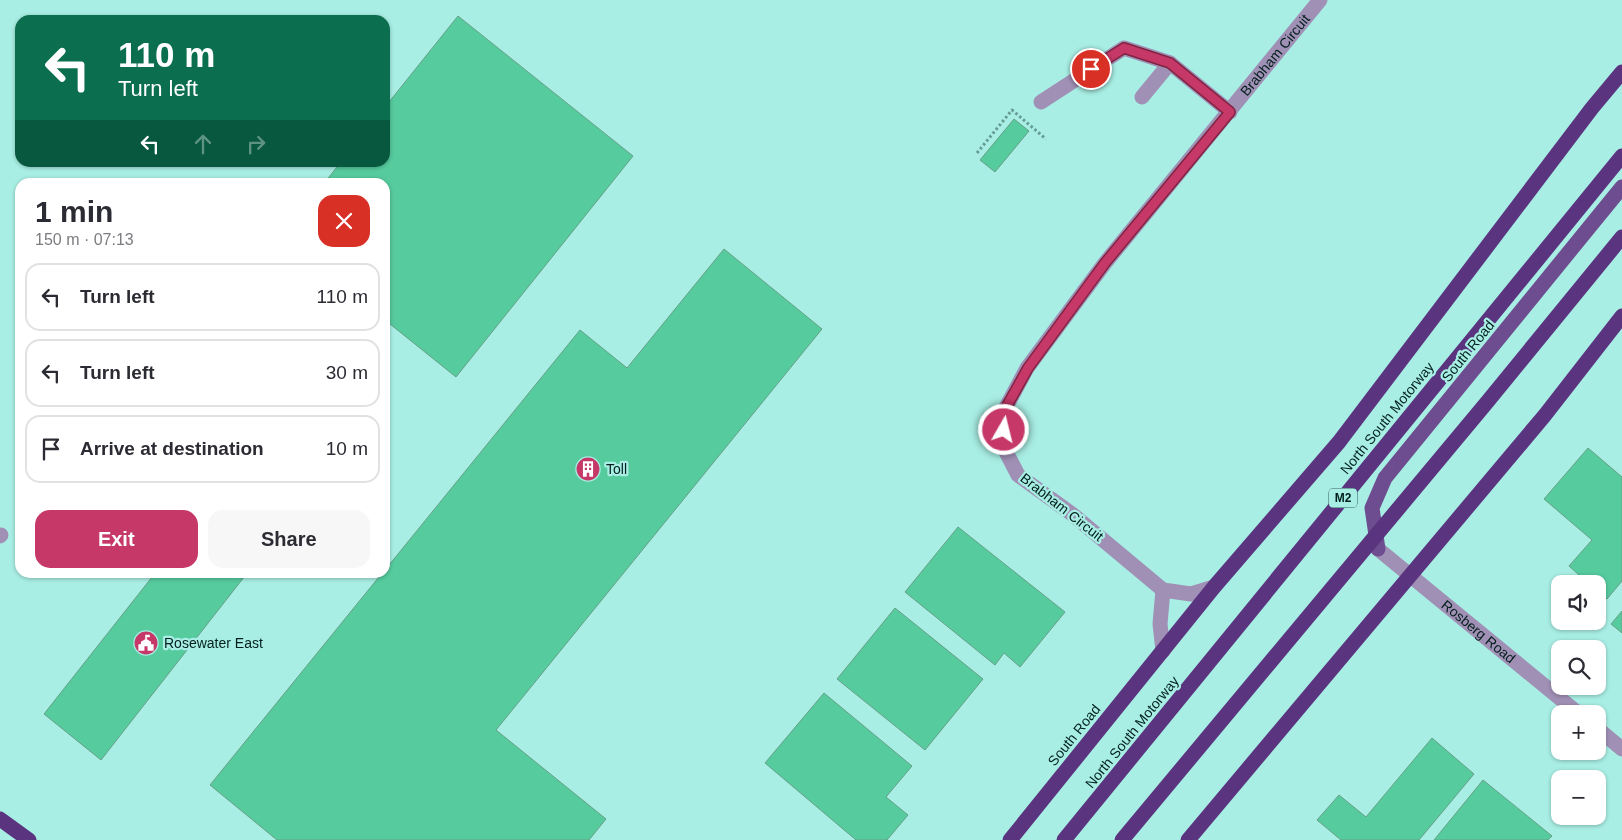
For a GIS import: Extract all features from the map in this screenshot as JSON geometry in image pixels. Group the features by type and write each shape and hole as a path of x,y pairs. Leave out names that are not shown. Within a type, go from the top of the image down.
{"highway":[{"name":"South Road","path":"1010,840 1214,587 1339,442 1592,108 1622,72"},
{"name":"North South Motorway","path":"1064,840 1622,156"},
{"path":"1122,840 1482,409 1622,237"},
{"path":"1188,840 1546,414 1622,316"},
{"path":"0,819 29,840"}],"main road":[{"name":"South Road","path":"1378,548 1372,508 1385,478 1622,187"}],"street":[{"name":"Brabham Circuit","path":"1163,590 1072,514 1018,475 1004,448 1003,413 1028,368 1099,271 1320,0"},
{"path":"1041,102 1124,48 1170,63 1230,112"},
{"path":"1142,97 1170,63"},
{"name":"Rosberg Road","path":"1378,548 1568,705"},
{"path":"1163,651 1160,624 1163,590 1191,594 1214,587"},
{"path":"1606,736 1622,749"}],"path":[{"path":"977,153 1012,110 1046,139"}],"building":[{"path":"458,16 633,156 456,377 390,324 390,178 328,178 337,167 390,167 390,101"},
{"path":"1014,119 1029,131 995,172 980,160"},
{"name":"Toll","path":"724,249 822,329 496,730 606,819 589,840 277,840 210,785 378,578 390,578 390,564 580,330 627,368"},
{"path":"1588,448 1622,477 1622,581 1607,599 1606,575 1579,575 1569,566 1592,540 1544,499"},
{"path":"958,527 1065,612 1020,667 1004,653 995,665 905,592"},
{"name":"Rosewater East","path":"151,578 243,578 101,760 44,714"},
{"path":"895,608 983,679 925,750 837,679"},
{"path":"1622,611 1622,633 1611,624"},
{"path":"824,693 912,766 886,797 908,815 887,840 856,840 765,763"},
{"path":"1432,738 1474,774 1419,840 1341,840 1317,820 1339,795 1366,817"},
{"path":"1483,780 1552,836 1548,840 1434,840"}],"place":[{"name":"Toll","path":"588,469"},
{"name":"Rosewater East","path":"146,643"}],"route":[{"path":"1004,430 1003,413 1028,368 1105,263 1230,112 1170,63 1124,48 1091,69"}]}
